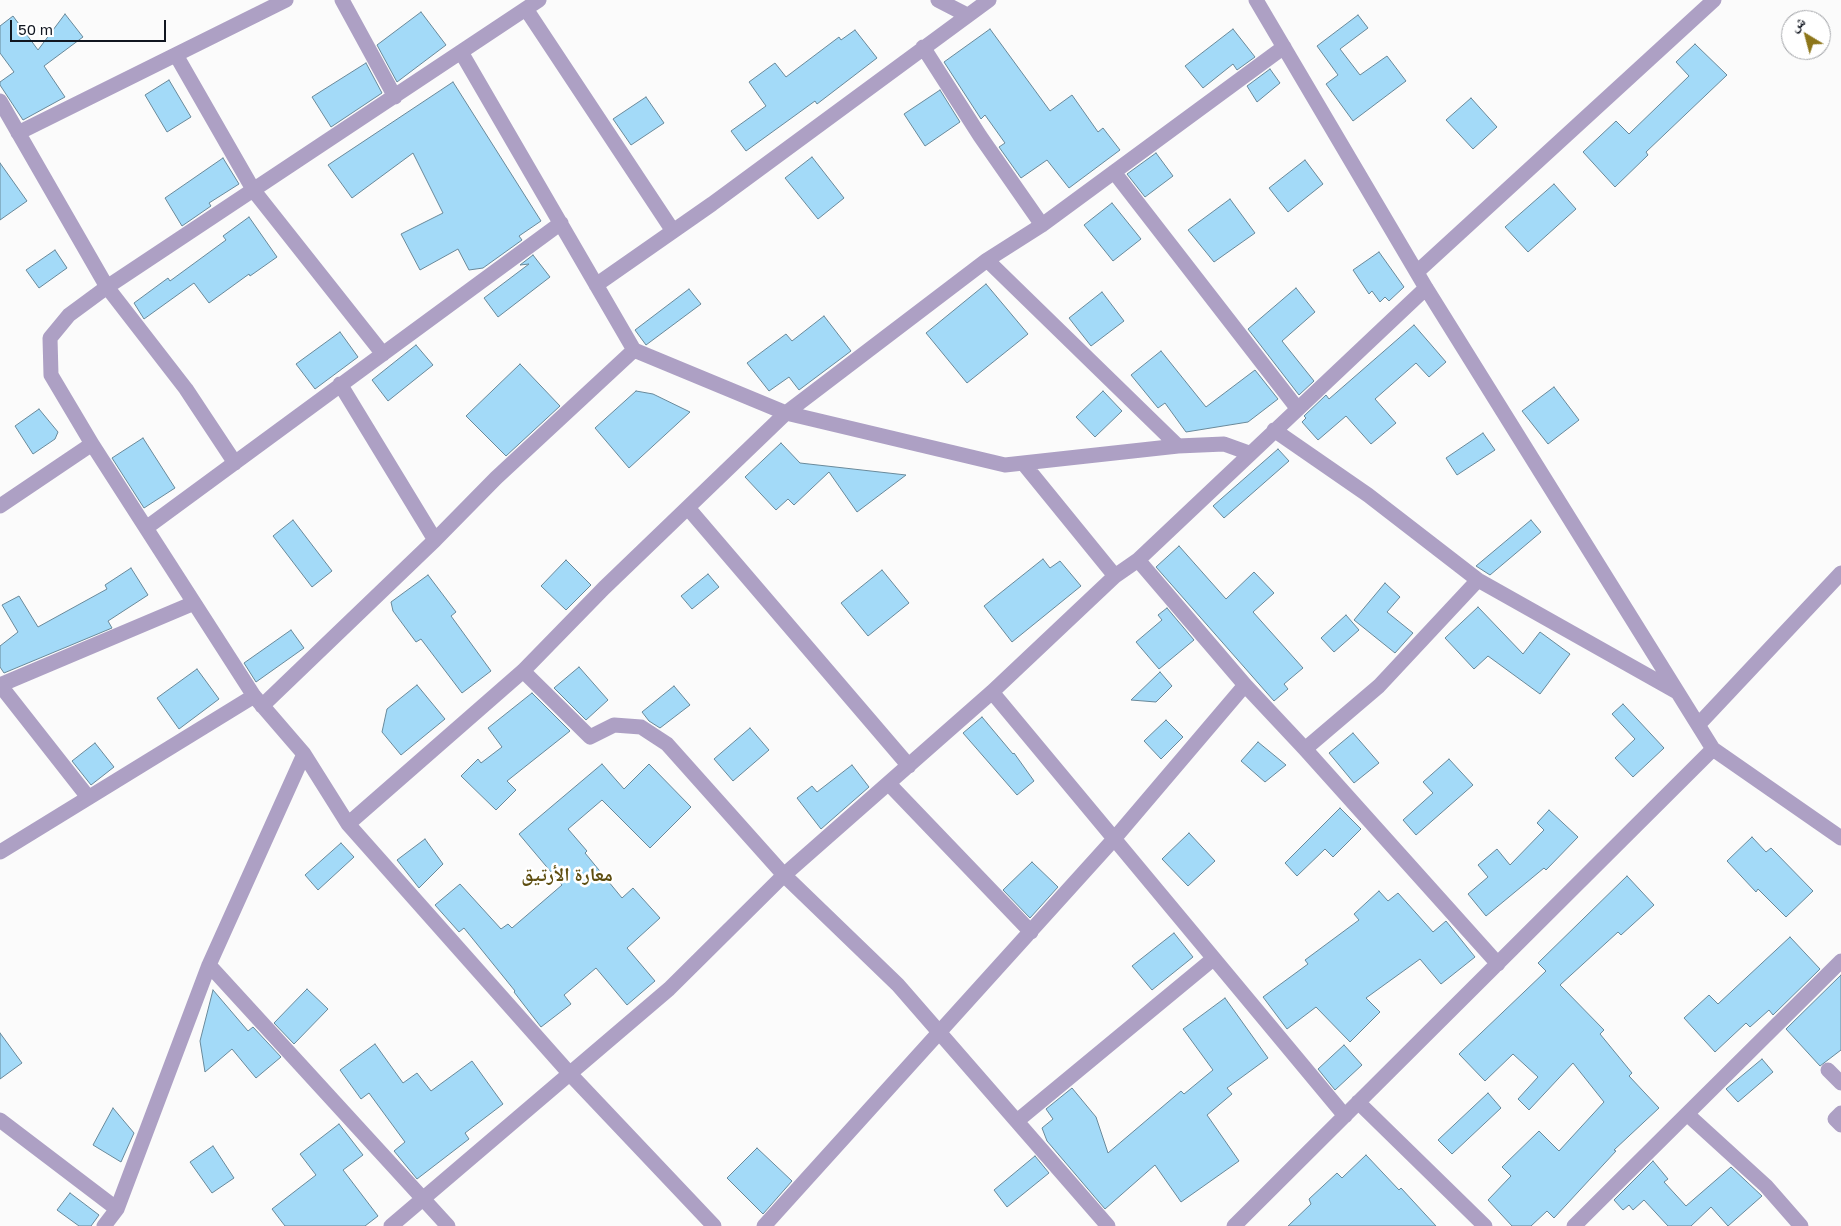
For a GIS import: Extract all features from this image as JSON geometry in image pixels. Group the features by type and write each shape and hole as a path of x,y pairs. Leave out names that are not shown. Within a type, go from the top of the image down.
{"street":[{"path":"18,133 286,0"},
{"path":"342,0 395,97"},
{"path":"539,0 107,287 69,315 50,338 51,375 92,444 258,701 304,754 348,824 570,1074 714,1226"},
{"path":"938,0 967,15"},
{"path":"596,285 989,0"},
{"path":"1256,0 1426,288 1713,749 1841,838"},
{"path":"1417,272 1714,0"},
{"path":"526,9 673,231"},
{"path":"348,824 523,671 604,588 786,413 987,260 1042,225 1284,47"},
{"path":"923,48 980,136 1042,225"},
{"path":"461,52 634,350 786,413 1005,465 1178,446 1224,444 1249,453"},
{"path":"176,55 254,191 383,354"},
{"path":"0,101 107,287 186,389 234,463"},
{"path":"1114,172 1297,408"},
{"path":"146,528 561,223"},
{"path":"987,260 1178,446"},
{"path":"391,1226 669,989 784,875 992,692 1115,576 1138,560 1249,453 1426,288"},
{"path":"0,852 88,797 258,701 435,540 496,478 634,350"},
{"path":"340,384 435,540"},
{"path":"1274,430 1368,495 1478,580 1678,693"},
{"path":"0,506 92,444"},
{"path":"1023,463 1115,576"},
{"path":"688,508 909,766"},
{"path":"1138,560 1244,685 1305,749 1498,964"},
{"path":"1698,725 1841,573"},
{"path":"1305,749 1379,686 1478,580"},
{"path":"88,797 0,685 194,603"},
{"path":"523,671 590,737 614,724 641,727 667,744 784,875 898,985 1108,1226"},
{"path":"764,1226 1114,839 1244,685"},
{"path":"992,692 1345,1116"},
{"path":"1234,1226 1713,749"},
{"path":"104,1226 117,1216 209,965 304,754"},
{"path":"889,784 1031,932"},
{"path":"1017,1121 1213,959"},
{"path":"209,965 448,1226"},
{"path":"1574,1226 1687,1114 1838,970"},
{"path":"1828,1070 1841,1083"},
{"path":"1358,1102 1484,1226"},
{"path":"1841,1112 1835,1119 1841,1124"},
{"path":"1687,1114 1766,1186 1801,1226"},
{"path":"0,1120 117,1216"}],"building":[{"path":"421,12 446,45 397,82 377,45"},
{"path":"65,14 83,37 44,66 65,97 23,120 0,85 0,82 14,72 0,53 0,26 13,16 38,50"},
{"path":"1358,15 1368,28 1340,49 1360,75 1387,56 1406,81 1353,121 1326,84 1338,75 1317,46"},
{"path":"990,29 1050,111 1072,95 1098,132 1103,128 1120,150 1069,188 1047,160 1021,178 999,147 1005,143 985,115 981,119 944,62"},
{"path":"1233,29 1255,57 1237,70 1233,64 1203,88 1185,66"},
{"path":"855,30 877,58 817,104 815,101 746,151 731,131 766,106 749,82 775,63 786,77 839,37 841,40"},
{"path":"1695,44 1727,75 1646,152 1648,155 1615,187 1583,152 1616,121 1629,134 1689,76 1676,62"},
{"path":"366,63 382,93 331,127 312,97"},
{"path":"1270,69 1280,83 1257,102 1247,86"},
{"path":"169,80 191,117 167,132 145,95"},
{"path":"453,82 541,221 519,236 522,240 483,268 469,270 458,249 420,270 401,234 443,213 413,153 352,198 328,165"},
{"path":"940,90 960,122 925,146 904,114"},
{"path":"646,97 664,123 631,145 613,119"},
{"path":"1471,98 1497,127 1473,149 1446,120"},
{"path":"1156,153 1173,176 1145,197 1127,174"},
{"path":"812,157 844,198 818,219 785,178"},
{"path":"223,158 239,184 209,203 211,206 182,226 165,198"},
{"path":"1305,160 1323,184 1288,212 1269,188"},
{"path":"0,163 27,201 0,220"},
{"path":"1554,184 1576,209 1528,252 1505,227"},
{"path":"1230,199 1255,233 1214,262 1188,230"},
{"path":"1112,203 1141,239 1113,261 1084,225"},
{"path":"249,217 277,257 250,276 249,274 209,303 194,283 144,319 134,303 168,278 170,281 226,240 223,236"},
{"path":"55,250 67,268 39,288 26,270"},
{"path":"1379,252 1404,287 1389,301 1385,297 1380,302 1372,291 1369,294 1353,270"},
{"path":"533,255 550,277 498,317 484,298 529,264 520,265"},
{"path":"986,284 1028,334 967,383 926,333"},
{"path":"1296,288 1315,312 1282,341 1314,381 1299,395 1248,329"},
{"path":"689,289 701,304 646,345 635,330"},
{"path":"1102,292 1124,321 1091,346 1069,318"},
{"path":"824,316 851,351 799,390 789,377 769,391 747,363 786,334 792,341"},
{"path":"1414,325 1446,362 1429,377 1416,363 1375,399 1396,423 1371,444 1346,416 1318,440 1302,422 1306,418 1304,416 1326,395 1329,399"},
{"path":"340,332 358,357 315,389 296,364"},
{"path":"416,345 433,365 388,401 372,380"},
{"path":"1161,351 1206,407 1255,370 1278,399 1248,422 1186,432 1165,403 1158,408 1131,375"},
{"path":"520,364 560,406 506,456 466,416"},
{"path":"1554,387 1579,420 1548,444 1522,411"},
{"path":"636,391 653,394 690,412 629,468 595,428"},
{"path":"1103,391 1122,411 1095,437 1076,417"},
{"path":"39,409 58,432 55,439 33,454 15,426"},
{"path":"1483,433 1495,450 1457,475 1446,458"},
{"path":"143,438 175,488 144,508 112,458"},
{"path":"781,443 800,463 906,475 857,512 829,472 794,505 788,499 776,510 745,477"},
{"path":"1278,449 1289,461 1224,518 1213,506"},
{"path":"293,520 332,571 312,587 273,536"},
{"path":"1531,520 1541,532 1490,575 1476,566"},
{"path":"1179,546 1226,599 1254,572 1274,593 1253,612 1303,668 1284,684 1288,689 1274,701 1156,567"},
{"path":"1043,559 1050,568 1060,561 1081,586 1012,642 984,606"},
{"path":"566,560 591,585 566,610 541,586"},
{"path":"131,568 148,595 108,621 112,628 4,673 0,667 0,646 18,632 2,605 19,596 38,627 107,589 105,585"},
{"path":"882,570 909,603 868,636 841,603"},
{"path":"708,574 719,587 692,609 681,596"},
{"path":"428,575 456,612 451,616 491,671 462,693 421,639 416,642 393,611 391,602"},
{"path":"1385,583 1400,597 1387,612 1413,633 1395,653 1354,620"},
{"path":"1478,607 1523,654 1540,632 1570,654 1540,694 1488,656 1474,669 1445,638"},
{"path":"1167,608 1194,640 1159,669 1136,642 1162,620 1158,615"},
{"path":"1346,615 1359,630 1334,652 1321,638"},
{"path":"291,630 304,648 256,682 244,663"},
{"path":"579,667 608,700 586,720 554,688"},
{"path":"197,669 219,699 179,729 157,698"},
{"path":"1160,672 1172,686 1156,702 1131,700"},
{"path":"417,685 445,719 401,755 382,732 387,709"},
{"path":"674,686 690,705 660,728 649,721 642,712"},
{"path":"532,693 570,731 507,781 516,790 496,810 461,776 478,759 481,763 502,747 488,728"},
{"path":"1623,704 1664,748 1633,777 1615,758 1635,739 1612,714"},
{"path":"982,717 1014,753 1034,781 1017,795 963,733"},
{"path":"1166,720 1183,737 1161,759 1144,741"},
{"path":"750,728 769,750 733,781 714,759"},
{"path":"1353,733 1379,763 1354,783 1329,753"},
{"path":"1258,742 1286,765 1265,782 1241,761"},
{"path":"95,743 114,767 91,785 72,761"},
{"path":"1449,759 1473,785 1416,835 1403,820 1433,793 1423,782"},
{"path":"602,764 624,789 649,764 691,807 650,848 602,800 568,829 622,898 633,888 660,918 627,948 655,981 627,1005 596,968 564,995 571,1004 541,1027 515,991 464,928 459,932 435,905 460,884 501,929 508,924 512,928 562,885 519,834"},
{"path":"852,765 869,787 821,829 797,798 812,786 817,792"},
{"path":"1340,808 1361,829 1333,857 1325,849 1297,876 1285,863"},
{"path":"1549,810 1578,837 1546,870 1544,868 1486,916 1468,894 1488,877 1478,865 1497,849 1510,865 1544,830 1537,823"},
{"path":"1189,833 1215,861 1188,886 1162,859"},
{"path":"1752,837 1766,852 1771,848 1813,891 1786,917 1758,889 1756,892 1727,861"},
{"path":"425,839 443,864 419,888 397,860"},
{"path":"341,843 354,857 318,890 305,875"},
{"path":"1032,862 1058,887 1030,918 1003,890"},
{"path":"1627,876 1654,905 1621,935 1618,932 1560,985 1604,1030 1600,1034 1632,1073 1629,1076 1659,1108 1614,1150 1616,1151 1554,1218 1547,1211 1531,1226 1512,1226 1488,1200 1511,1176 1502,1167 1539,1131 1559,1151 1604,1102 1573,1063 1529,1110 1518,1099 1538,1077 1513,1054 1485,1081 1459,1054 1546,971 1538,963"},
{"path":"1379,891 1388,901 1398,893 1433,932 1446,921 1475,957 1441,984 1420,959 1366,998 1380,1012 1350,1042 1316,1007 1287,1029 1263,997 1308,964 1305,960 1359,920 1354,914"},
{"path":"1174,933 1193,957 1152,990 1132,966"},
{"path":"1790,937 1820,969 1773,1015 1769,1010 1750,1027 1746,1023 1715,1052 1684,1018 1709,995 1718,1004"},
{"path":"1841,975 1841,1050 1820,1066 1786,1029"},
{"path":"307,989 328,1009 294,1044 274,1023"},
{"path":"213,990 248,1031 253,1027 281,1057 256,1078 232,1049 205,1072 200,1041"},
{"path":"1225,998 1268,1058 1227,1088 1232,1094 1207,1115 1239,1161 1181,1202 1155,1165 1105,1209 1047,1141 1042,1128 1053,1119 1046,1109 1072,1088 1096,1117 1108,1153 1181,1091 1184,1094 1213,1070 1183,1029"},
{"path":"0,1033 22,1063 0,1079"},
{"path":"375,1044 403,1083 417,1073 431,1091 472,1061 503,1104 465,1133 469,1139 417,1179 394,1151 405,1142 369,1093 361,1099 340,1070"},
{"path":"1344,1045 1362,1065 1335,1090 1318,1069"},
{"path":"1762,1059 1773,1072 1738,1102 1726,1089"},
{"path":"1488,1093 1501,1108 1452,1154 1438,1140"},
{"path":"113,1108 134,1133 121,1162 93,1145"},
{"path":"339,1124 363,1155 343,1170 378,1216 365,1226 285,1226 272,1209 316,1175 300,1154"},
{"path":"213,1146 234,1178 212,1193 190,1162"},
{"path":"757,1148 792,1181 763,1214 727,1178"},
{"path":"1366,1155 1399,1190 1401,1188 1436,1226 1288,1226 1311,1204 1309,1199 1337,1173 1342,1178"},
{"path":"1035,1156 1049,1173 1007,1207 994,1190"},
{"path":"1653,1161 1668,1179 1664,1182 1686,1206 1731,1167 1762,1196 1728,1226 1711,1207 1691,1226 1668,1226 1644,1200 1633,1210 1629,1205 1623,1210 1614,1200"},
{"path":"70,1193 99,1215 91,1226 79,1226 57,1210"}],"district":[{"name":"معارة الأرتيق","path":"567,875"}]}
